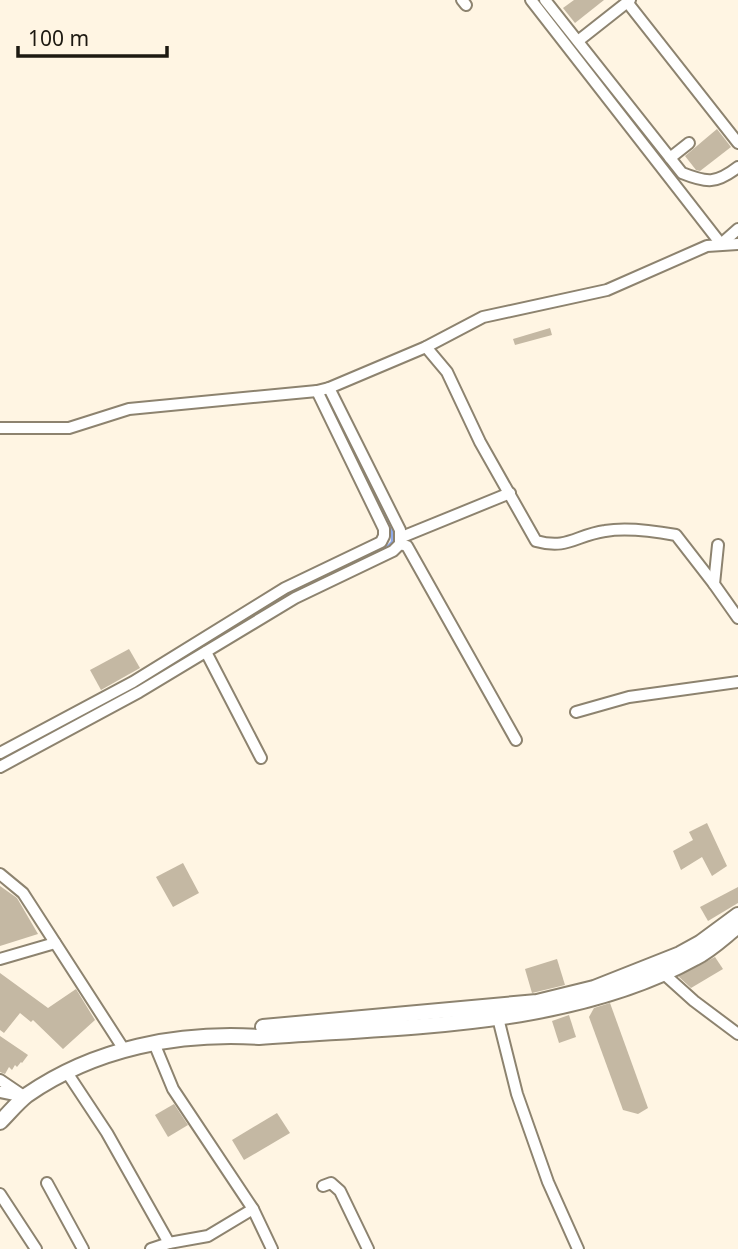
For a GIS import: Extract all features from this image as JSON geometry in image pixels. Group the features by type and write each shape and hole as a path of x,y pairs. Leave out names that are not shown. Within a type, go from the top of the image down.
{"main road":[{"path":"232,1035 254,1027 537,1002 594,988 680,954 738,915"},
{"path":"0,1122 25,1097 66,1071 123,1048 232,1035 259,1037 498,1018 594,999 664,974 699,957 738,926"}],"street":[{"path":"531,0 722,244"},
{"path":"545,0 682,173 703,181 723,179 738,167"},
{"path":"578,41 629,1 738,143"},
{"path":"670,158 689,143"},
{"path":"722,244 738,229"},
{"path":"0,428 69,428 129,409 317,391 426,347 484,317 607,290 707,246 738,244"},
{"path":"426,347 447,372 480,442 536,541 555,546 605,531 656,531 676,535 738,618"},
{"path":"329,388 400,530 401,540 407,546 516,740"},
{"path":"0,768 136,687 285,587 381,542 384,529 317,391"},
{"path":"0,753 206,652 295,598 393,551 401,540 510,493"},
{"path":"714,584 718,545"},
{"path":"206,652 261,758"},
{"path":"576,712 629,698 738,682"},
{"path":"0,874 23,893 123,1048"},
{"path":"0,960 55,943"},
{"path":"664,974 738,1034"},
{"path":"498,1018 517,1094 548,1182 578,1249"},
{"path":"154,1043 173,1089 253,1209 272,1249"},
{"path":"66,1071 107,1133 169,1243"},
{"path":"0,1080 25,1097"},
{"path":"0,1092 25,1097"},
{"path":"47,1183 83,1249"},
{"path":"323,1186 331,1183 341,1191 368,1249"},
{"path":"0,1194 36,1249"},
{"path":"154,1249 169,1243 208,1236 253,1209"}],"building":[{"path":"574,0 604,0 575,23 563,8"},
{"path":"717,129 731,147 700,171 696,170 685,156"},
{"path":"550,328 552,335 515,345 513,339"},
{"path":"129,649 140,668 101,690 90,670"},
{"path":"707,823 727,866 712,876 702,857 681,870 673,851 693,840 689,832"},
{"path":"183,863 199,893 173,907 156,877"},
{"path":"0,886 17,898 38,934 0,946"},
{"path":"738,887 738,903 708,921 700,907"},
{"path":"715,957 723,969 691,988 678,976"},
{"path":"557,959 565,985 532,993 525,969"},
{"path":"0,973 48,1008 76,989 95,1020 63,1049 33,1020 31,1022 20,1013 4,1033 0,1030"},
{"path":"610,1003 648,1108 638,1114 623,1110 589,1017 594,1008"},
{"path":"569,1015 576,1037 559,1043 552,1021"},
{"path":"0,1036 28,1055 17,1067 15,1065 12,1070 9,1067 5,1074 0,1072"},
{"path":"174,1104 188,1125 168,1137 155,1115"},
{"path":"277,1113 290,1133 244,1160 232,1140"}],"waterway":[{"path":"146,681 294,591 387,547 392,542 392,529 329,401"},
{"path":"0,760 128,692"}]}
